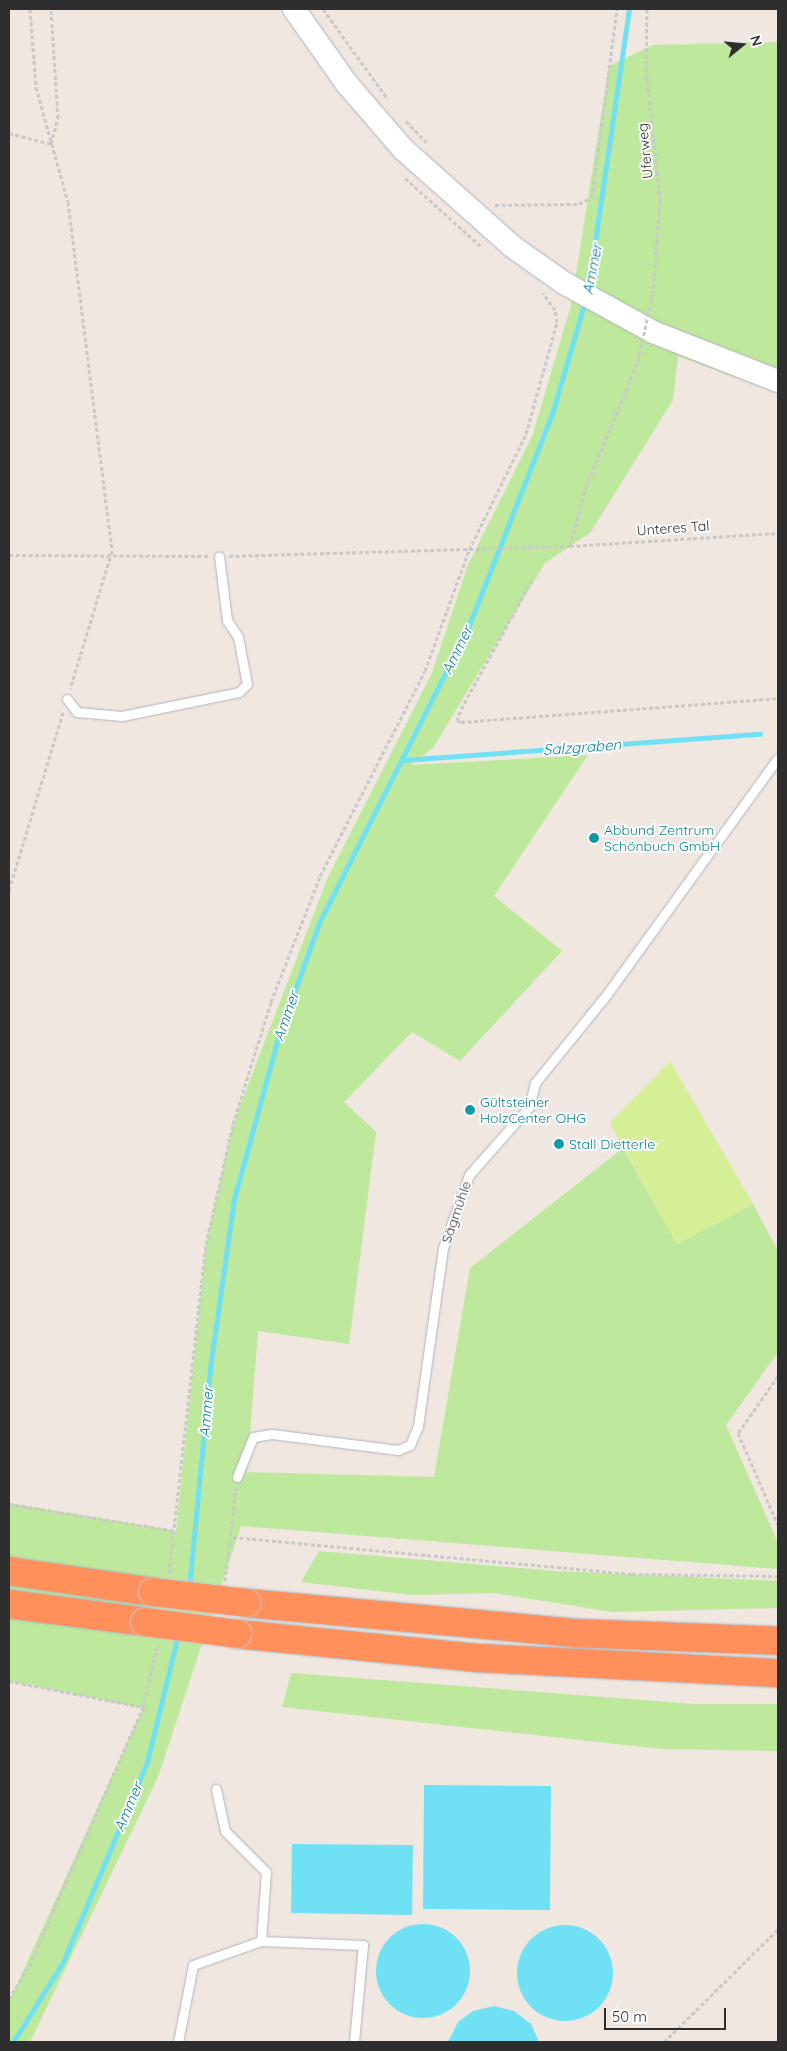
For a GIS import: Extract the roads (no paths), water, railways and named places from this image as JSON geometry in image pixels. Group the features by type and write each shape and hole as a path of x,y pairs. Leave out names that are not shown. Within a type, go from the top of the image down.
{"highway":[{"path":"9,1570 160,1585 246,1603 565,1632 778,1641"},
{"path":"9,1604 152,1629 237,1634 479,1658 778,1673"}],"street":[{"path":"294,9 347,84 403,149 472,214 564,283 620,316 710,357 778,381"}],"lane":[{"path":"67,699 77,712 122,716 239,692 247,684 238,636 227,620 219,556"},
{"name":"Sägmühle","path":"237,1477 253,1437 272,1434 398,1450 410,1445 418,1426 443,1248 469,1175 528,1108 535,1083 607,994 778,758"},
{"path":"216,1789 225,1830 266,1872 261,1941"},
{"path":"178,2042 193,1965 261,1941 363,1945 354,2042"}],"water":[{"path":"424,1785 551,1786 550,1910 423,1909"},
{"path":"292,1844 413,1845 412,1915 291,1913"},
{"path":"423,1924 441,1928 456,1938 466,1953 470,1971 466,1989 456,2004 441,2014 423,2018 405,2014 390,2004 380,1989 376,1971 380,1953 390,1938 405,1928"},
{"path":"565,1925 583,1929 599,1939 609,1955 613,1973 609,1991 599,2007 583,2017 565,2021 547,2017 531,2007 521,1991 517,1973 521,1955 531,1939 547,1929"},
{"path":"494,2006 514,2011 531,2024 539,2042 448,2042 458,2022 473,2011"}],"waterway":[{"name":"Ammer","path":"588,290 629,9"},
{"name":"Ammer","path":"189,1588 210,1368 234,1199 279,1035 319,923 468,628 552,414 585,301"},
{"name":"Salzgraben","path":"403,760 760,734"},
{"name":"Ammer","path":"13,2042 63,1962 147,1762 178,1635"}],"place":[{"name":"Abbund Zentrum Schönbuch GmbH","path":"594,838"},
{"name":"Gültsteiner HolzCenter OHG","path":"470,1110"},
{"name":"Stall Dietterle","path":"559,1144"}]}
